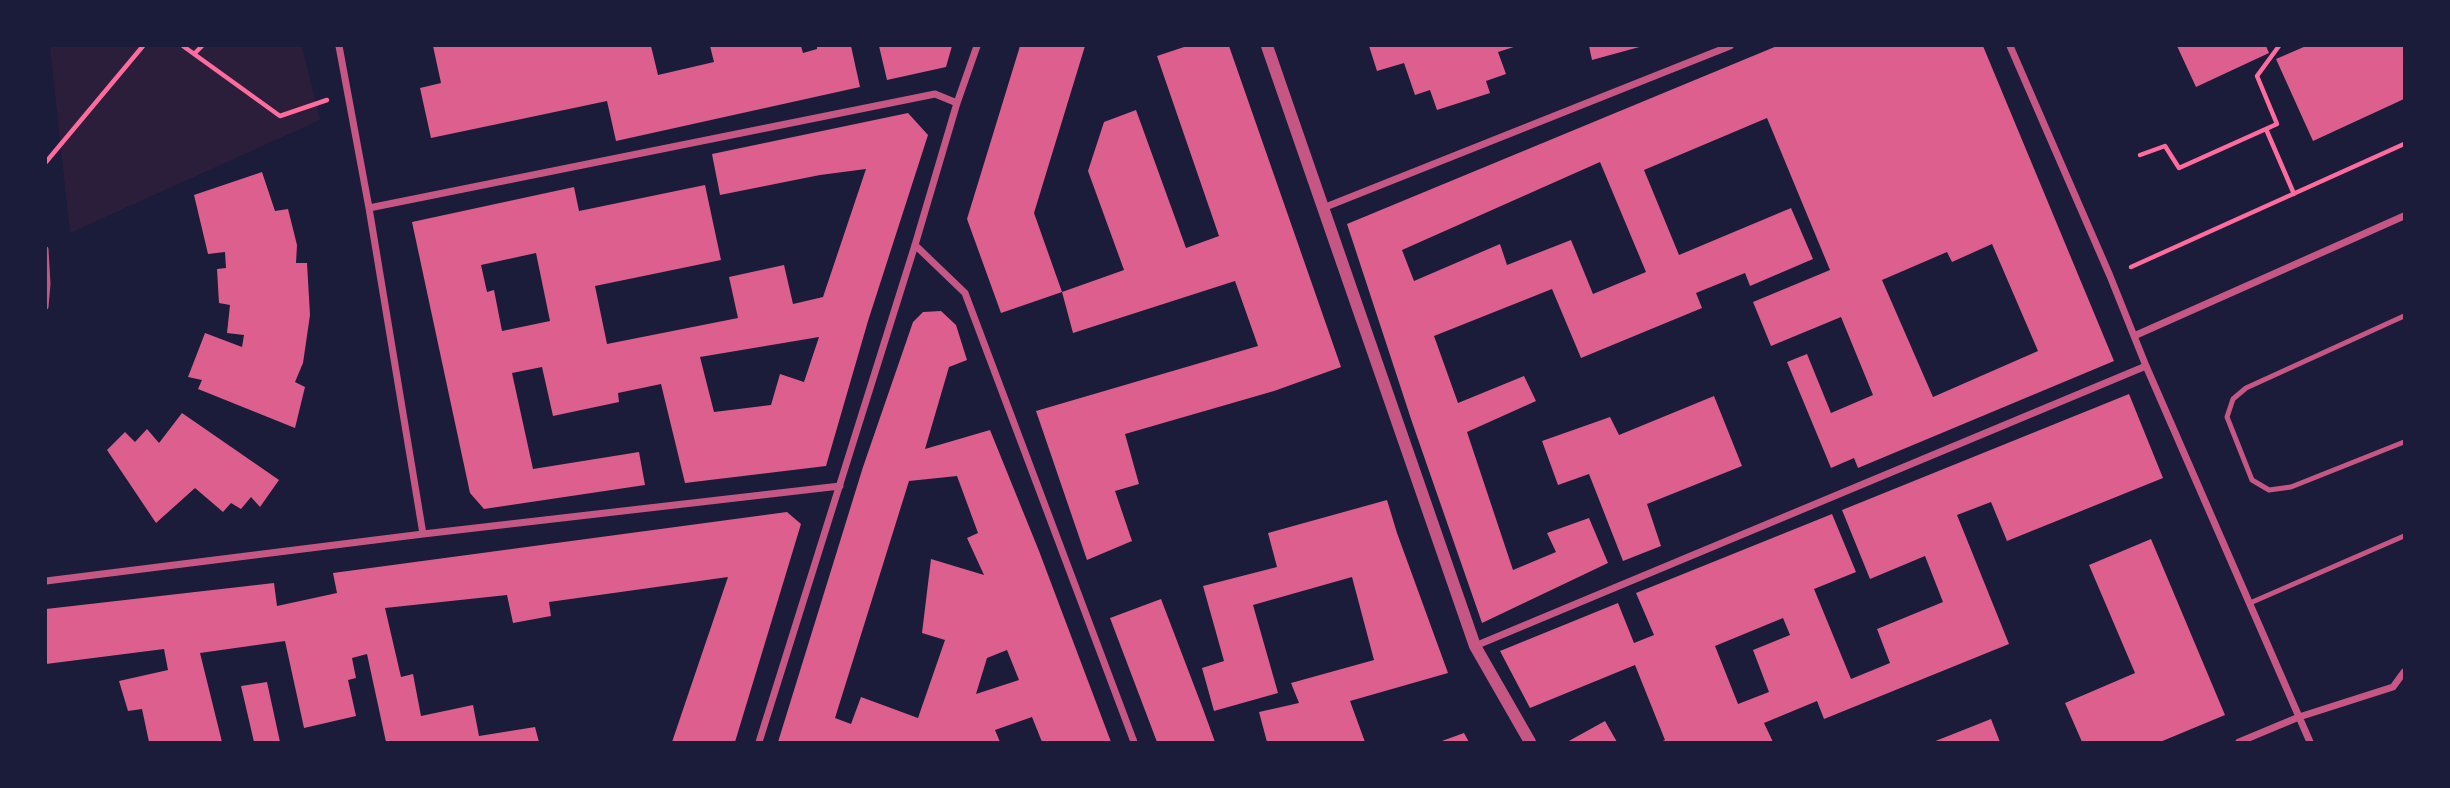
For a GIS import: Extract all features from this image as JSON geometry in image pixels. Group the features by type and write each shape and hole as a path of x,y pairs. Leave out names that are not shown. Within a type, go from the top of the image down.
{"street":[{"path":"339,46 423,534"},
{"path":"759,743 977,46"},
{"path":"1266,46 1475,646 1530,743"},
{"path":"1323,208 1730,46"},
{"path":"2010,46 2310,743"},
{"path":"369,208 935,94 957,103"},
{"path":"2134,336 2404,216"},
{"path":"915,245 965,293 1135,743"},
{"path":"1475,646 2146,366"},
{"path":"46,581 840,486"},
{"path":"2239,743 2299,717 2393,687 2404,672"}],"lane":[{"path":"46,249 46,307"},
{"path":"2404,316 2246,388 2233,399 2227,417 2252,480 2269,489 2291,487 2404,442"},
{"path":"2250,603 2404,536"}],"path":[{"path":"46,162 143,46"},
{"path":"183,46 280,116 348,92"},
{"path":"194,54 202,46"},
{"path":"2140,155 2165,146 2179,168 2277,124 2257,76 2279,46"},
{"path":"2266,129 2294,194"},
{"path":"2110,276 2404,144"}],"shaded area":[{"path":"50,46 302,46 320,120 70,233"}],"building":[{"path":"433,46 651,46 658,75 714,62 710,46 801,46 803,53 817,49 817,46 851,46 860,87 616,141 607,101 431,138 420,88 441,83"},
{"path":"879,46 952,46 946,67 887,80"},
{"path":"1020,46 1085,46 1034,213 1062,292 1001,313 967,219"},
{"path":"1187,46 1229,46 1341,367 1274,391 1125,434 1139,484 1115,491 1132,541 1087,560 1036,411 1258,346 1235,281 1073,333 1062,292 1124,270 1088,171 1104,122 1136,110 1186,248 1219,236 1157,56"},
{"path":"1369,46 1517,46 1498,52 1506,74 1486,81 1490,93 1437,110 1430,90 1415,95 1404,63 1377,71"},
{"path":"1589,46 1643,46 1592,60"},
{"path":"1777,46 1983,46 2114,361 1858,468 1854,458 1831,468 1787,362 1807,354 1831,413 1873,395 1841,317 1771,346 1753,302 1830,270 1767,118 1644,170 1679,255 1791,208 1813,259 1750,286 1745,273 1696,293 1702,308 1581,358 1552,289 1434,336 1458,403 1524,376 1536,401 1467,432 1513,570 1556,552 1547,533 1589,518 1608,563 1482,623 1347,224","holes":["1600,162 1646,272 1593,294 1571,240 1507,265 1500,244 1414,281 1402,250","1992,244 2038,351 1933,397 1882,280 1947,252 1952,262"]},
{"path":"2177,46 2266,46 2269,53 2196,87"},
{"path":"2306,46 2404,46 2404,99 2313,141 2276,59"},
{"path":"908,113 928,135 868,321 826,466 685,483 661,384 618,393 619,402 553,416 542,367 512,373 533,469 639,452 645,485 484,509 470,493 412,222 574,187 579,211 705,185 721,260 595,286 607,344 738,318 729,277 784,265 793,304 823,297 866,169 820,175 720,195 712,154","holes":["536,253 550,321 502,331 494,290 487,292 481,265","819,337 804,382 780,374 771,405 714,412 700,357"]},
{"path":"262,172 275,211 288,209 297,245 296,263 307,263 310,315 303,363 295,382 305,387 295,428 198,389 202,380 188,377 205,333 242,347 244,335 227,333 230,305 219,303 217,269 226,268 225,252 208,254 194,195"},
{"path":"941,311 956,325 967,360 949,367 925,449 990,430 1111,742 1042,742 1032,717 995,730 1000,742 778,742 863,467 913,322 923,312","holes":["957,476 978,533 967,538 984,575 931,559 922,633 945,640 918,718 861,697 851,724 835,718 909,481","1007,650 1019,680 976,694 987,658"]},
{"path":"2129,394 2163,478 2007,541 1991,502 1957,515 2009,644 1824,719 1817,701 1764,723 1773,742 1660,742 1665,740 1635,665 1530,708 1500,651 1618,603 1634,643 1654,635 1636,593 1832,514 1856,572 1814,589 1851,679 1890,663 1877,629 1943,602 1925,556 1870,579 1842,510","holes":["1783,618 1790,635 1753,650 1769,692 1738,704 1715,646"]},
{"path":"1714,396 1742,466 1647,504 1661,546 1623,561 1589,474 1558,485 1542,441 1610,417 1619,435"},
{"path":"182,413 279,480 260,507 251,497 241,509 231,503 223,512 195,488 156,523 107,450 125,432 135,442 147,429 159,443"},
{"path":"1387,500 1448,673 1350,701 1365,742 1267,742 1259,712 1299,703 1291,683 1374,660 1352,577 1253,605 1278,693 1214,711 1202,668 1224,661 1203,586 1277,567 1268,533"},
{"path":"787,512 801,524 735,742 672,742 728,577 549,602 551,616 513,623 507,595 385,608 401,677 413,674 421,716 473,705 479,736 535,727 539,742 386,742 367,654 352,658 356,678 348,680 356,716 304,728 285,641 200,653 222,742 149,742 142,709 128,711 119,681 168,670 164,649 46,664 46,609 274,583 277,606 337,593 333,573"},
{"path":"2151,539 2225,715 2160,742 2082,742 2065,703 2135,673 2089,565"},
{"path":"1161,599 1215,742 1157,742 1110,618"},
{"path":"267,682 280,742 254,742 241,686"},
{"path":"1991,719 2000,742 1933,742"},
{"path":"1605,721 1617,742 1567,742"},
{"path":"1464,733 1469,742 1439,742"}]}
